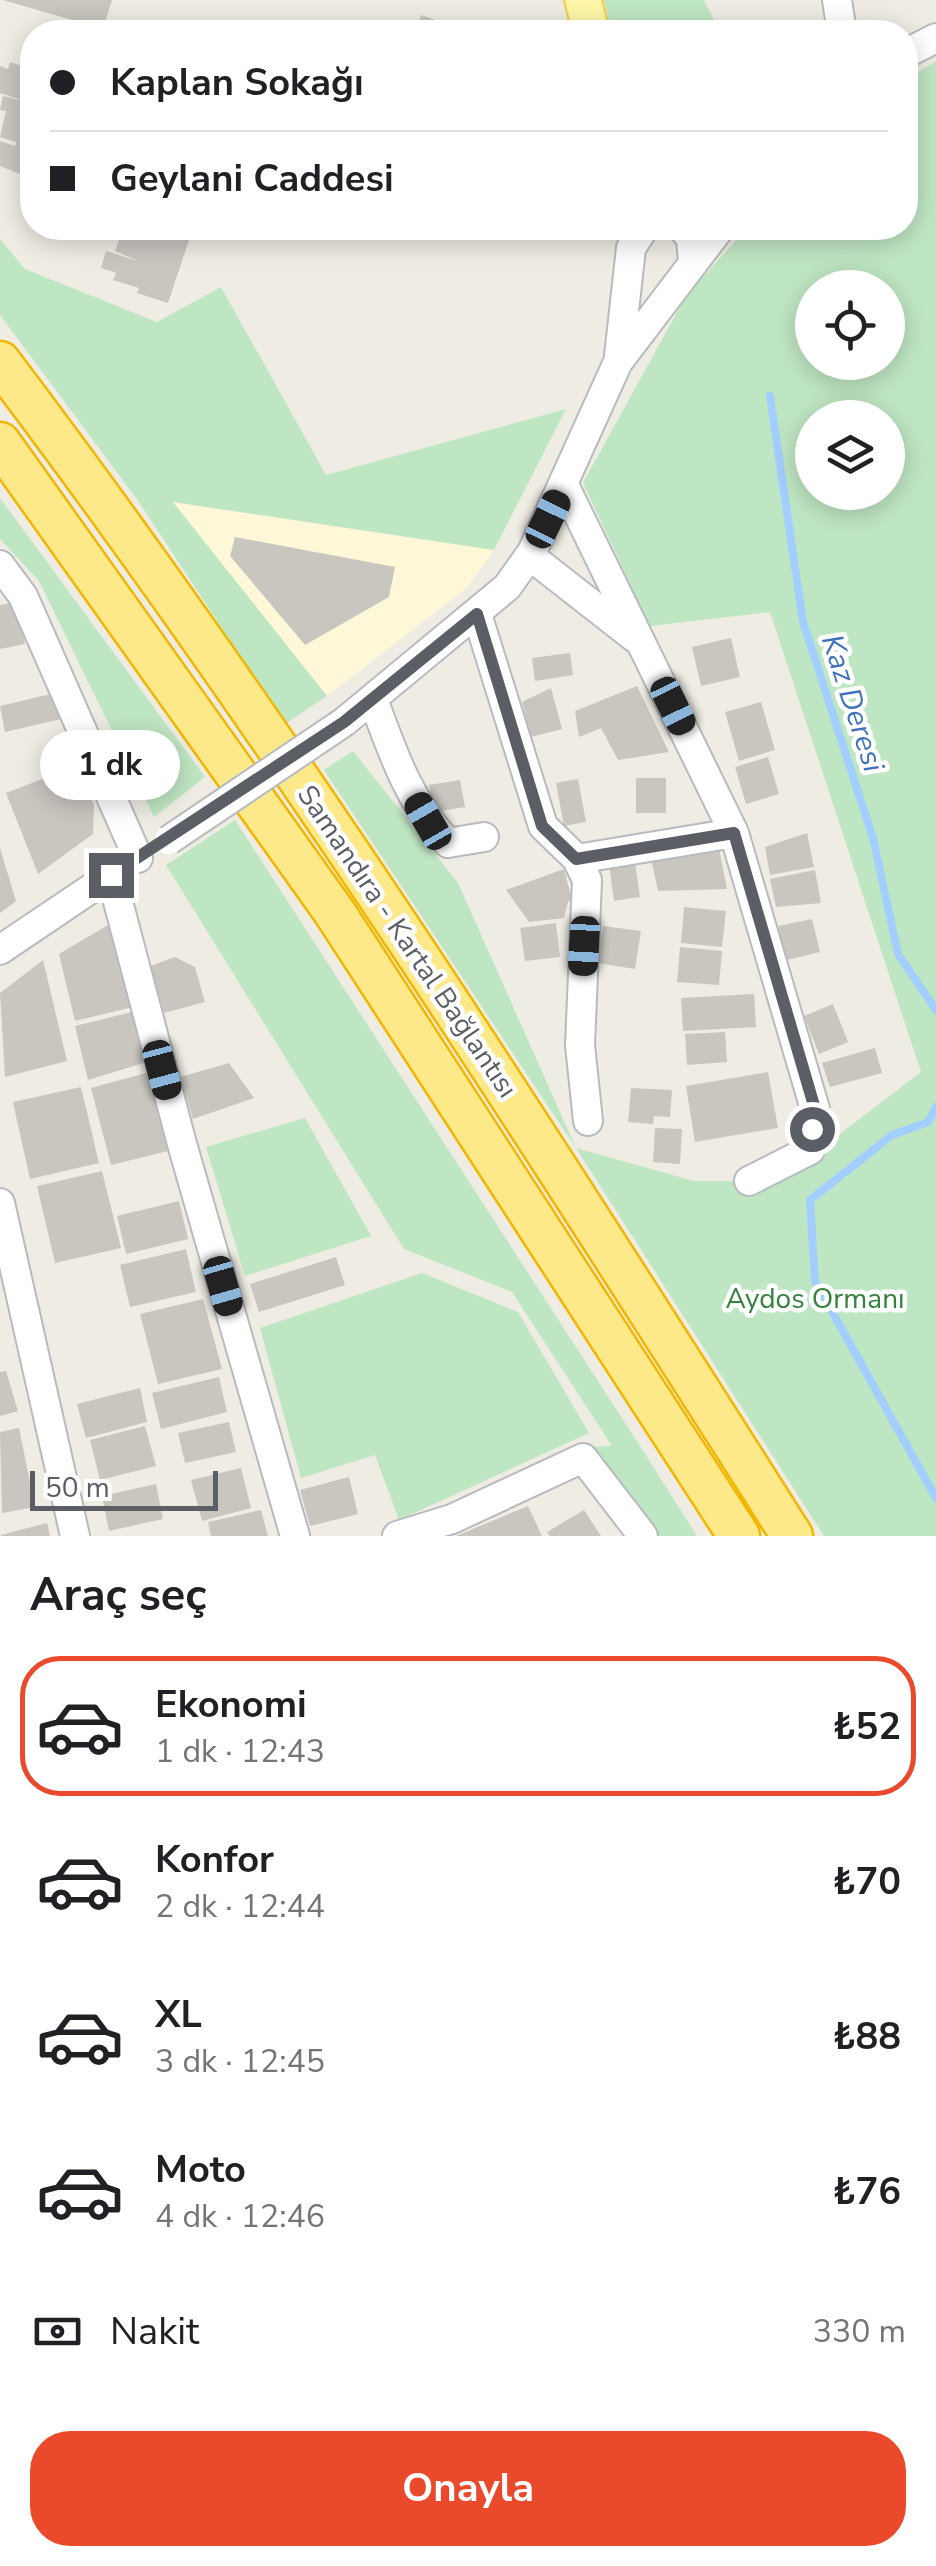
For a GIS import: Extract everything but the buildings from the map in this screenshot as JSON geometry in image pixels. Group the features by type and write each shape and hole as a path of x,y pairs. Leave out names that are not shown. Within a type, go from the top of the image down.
{"highway":[{"name":"Samandıra - Kartal Bağlantısı","path":"0,362 312,797 480,1045 792,1536"},
{"name":"Samandıra - Kartal Bağlantısı","path":"0,442 334,913 739,1536"}],"street":[{"path":"618,362 635,240"},
{"path":"685,272 691,240"},
{"path":"0,950 344,722 507,587 530,556 618,362 710,240"},
{"path":"632,260 649,282 685,272"},
{"path":"564,485 734,833 815,1109 810,1150 749,1181"},
{"path":"530,556 642,643"},
{"path":"0,564 23,596 138,858"},
{"path":"477,614 542,826 576,859 587,880 580,1044 588,1121"},
{"path":"373,698 401,773 428,821 448,843 484,838"},
{"path":"576,859 734,833"},
{"path":"111,875 182,1144 295,1536"},
{"path":"0,1203 76,1536"},
{"path":"397,1536 452,1519 583,1458 643,1536"}],"shaded area":[{"path":"172,502 494,550 467,588 327,696"}],"green space":[{"path":"604,0 704,0 714,20 609,20"},
{"name":"Aydos Ormanı","path":"936,61 936,1536 824,1536 576,1148 694,1181 778,1181 921,1072 770,612 650,626 583,483 686,296 736,240 918,240 918,73"},
{"path":"0,239 25,269 157,322 221,287 326,475 566,409 494,550 173,502 327,696 285,724 139,502 0,315"},
{"path":"0,498 205,777 154,817 39,581 0,539"},
{"path":"353,751 458,883 576,1148 324,770"},
{"path":"235,820 697,1536 654,1536 588,1447 612,1446 512,1292 404,1249 166,865"},
{"path":"305,1118 371,1236 245,1276 206,1147"},
{"path":"422,1273 518,1312 589,1433 399,1520 375,1455 301,1478 260,1328"}],"waterway":[{"name":"Kaz Deresi","path":"770,396 803,622 873,838 898,954 936,1010"},
{"name":"Kaz Deresi","path":"936,1107 928,1122 892,1135 810,1200 815,1281 936,1498"}],"route":[{"path":"111,875 344,722 477,614 542,826 558,845 576,859 734,833 815,1109 812,1129"}]}
